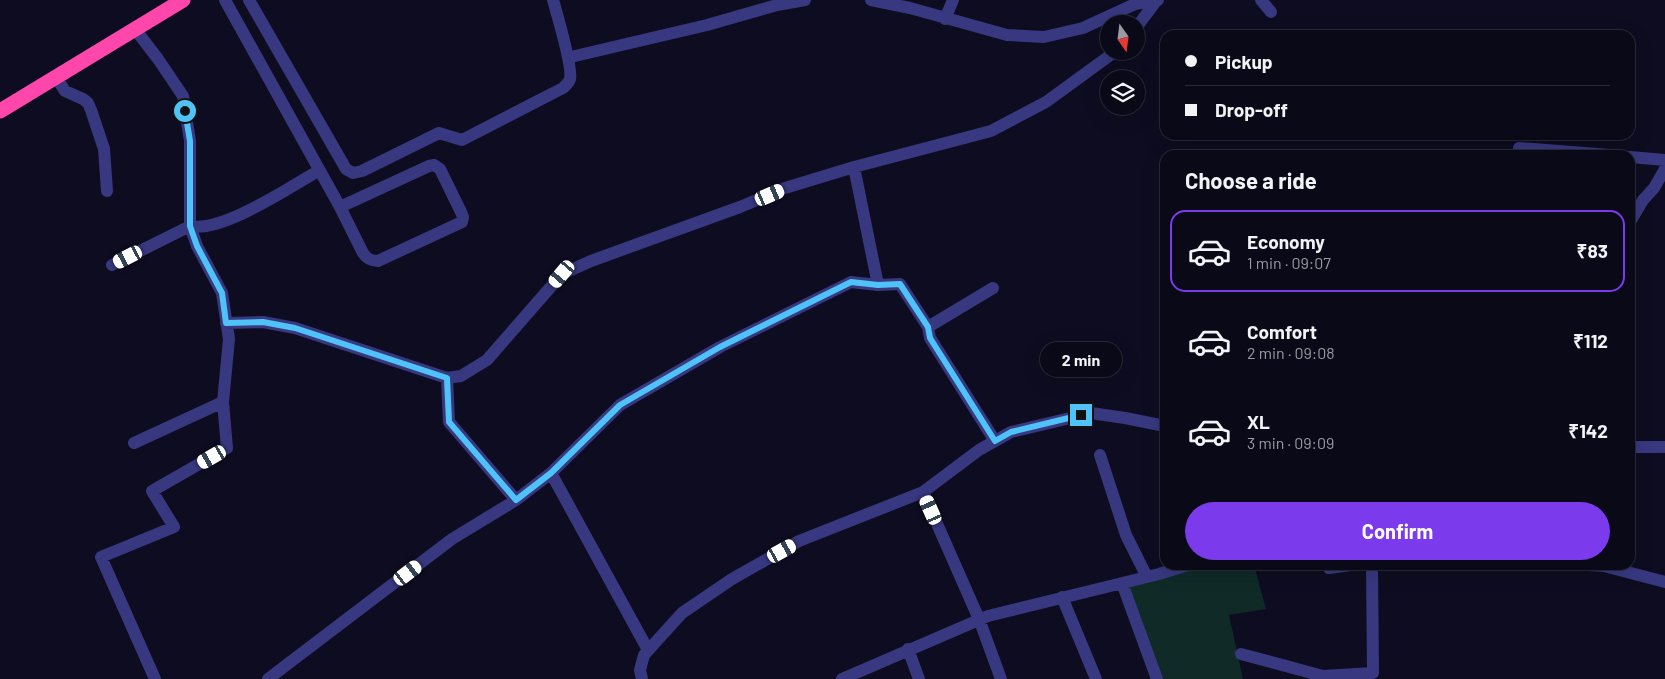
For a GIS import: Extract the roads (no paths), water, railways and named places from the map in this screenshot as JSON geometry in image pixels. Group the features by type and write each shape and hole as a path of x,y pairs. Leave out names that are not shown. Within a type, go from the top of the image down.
{"highway":[{"path":"0,110 183,0"}],"street":[{"path":"225,0 367,258 378,261 458,225 462,222 463,217 440,169 434,165 340,207"},
{"path":"249,0 346,169 353,173 362,171 439,133 462,140 563,88 570,82 571,74 553,0"},
{"path":"575,56 707,25 777,5 805,0"},
{"path":"871,0 910,8 1007,35 1044,37 1083,28 1135,4 1158,0"},
{"path":"945,18 953,0"},
{"path":"1145,17 1158,0"},
{"path":"1261,0 1271,12"},
{"path":"135,29 183,96 190,141 190,226 197,246 222,293 229,339 223,402 227,448 152,492 174,527 101,557 155,679"},
{"path":"226,323 263,322 295,328 447,378 461,376 487,360 562,274 642,242 740,207 785,188 854,167 991,131 1046,102 1104,60"},
{"path":"56,76 65,91 88,103 104,149 107,191"},
{"path":"1519,148 1545,150"},
{"path":"1635,157 1665,160"},
{"path":"854,167 878,285"},
{"path":"1635,214 1665,169"},
{"path":"112,265 190,226 199,228 245,214 312,174"},
{"path":"268,679 452,539 516,500 551,473 620,405 720,347 851,282 878,285 900,284 928,327 930,338 995,441"},
{"path":"928,327 993,288"},
{"path":"447,378 449,422 516,500"},
{"path":"134,443 223,402"},
{"path":"642,679 640,670 644,655 648,650 682,613 732,579 799,542 923,492 979,450 1011,432 1091,413 1160,425"},
{"path":"1635,446 1665,447"},
{"path":"1100,455 1126,535 1147,577"},
{"path":"551,473 648,650"},
{"path":"923,492 980,619 1001,679"},
{"path":"842,679 859,675 908,650 988,616 1171,570"},
{"path":"1241,654 1323,676 1373,673 1372,570"},
{"path":"1619,570 1665,582"},
{"path":"1122,583 1157,679"},
{"path":"1062,597 1096,679"},
{"path":"908,650 919,679"}]}
